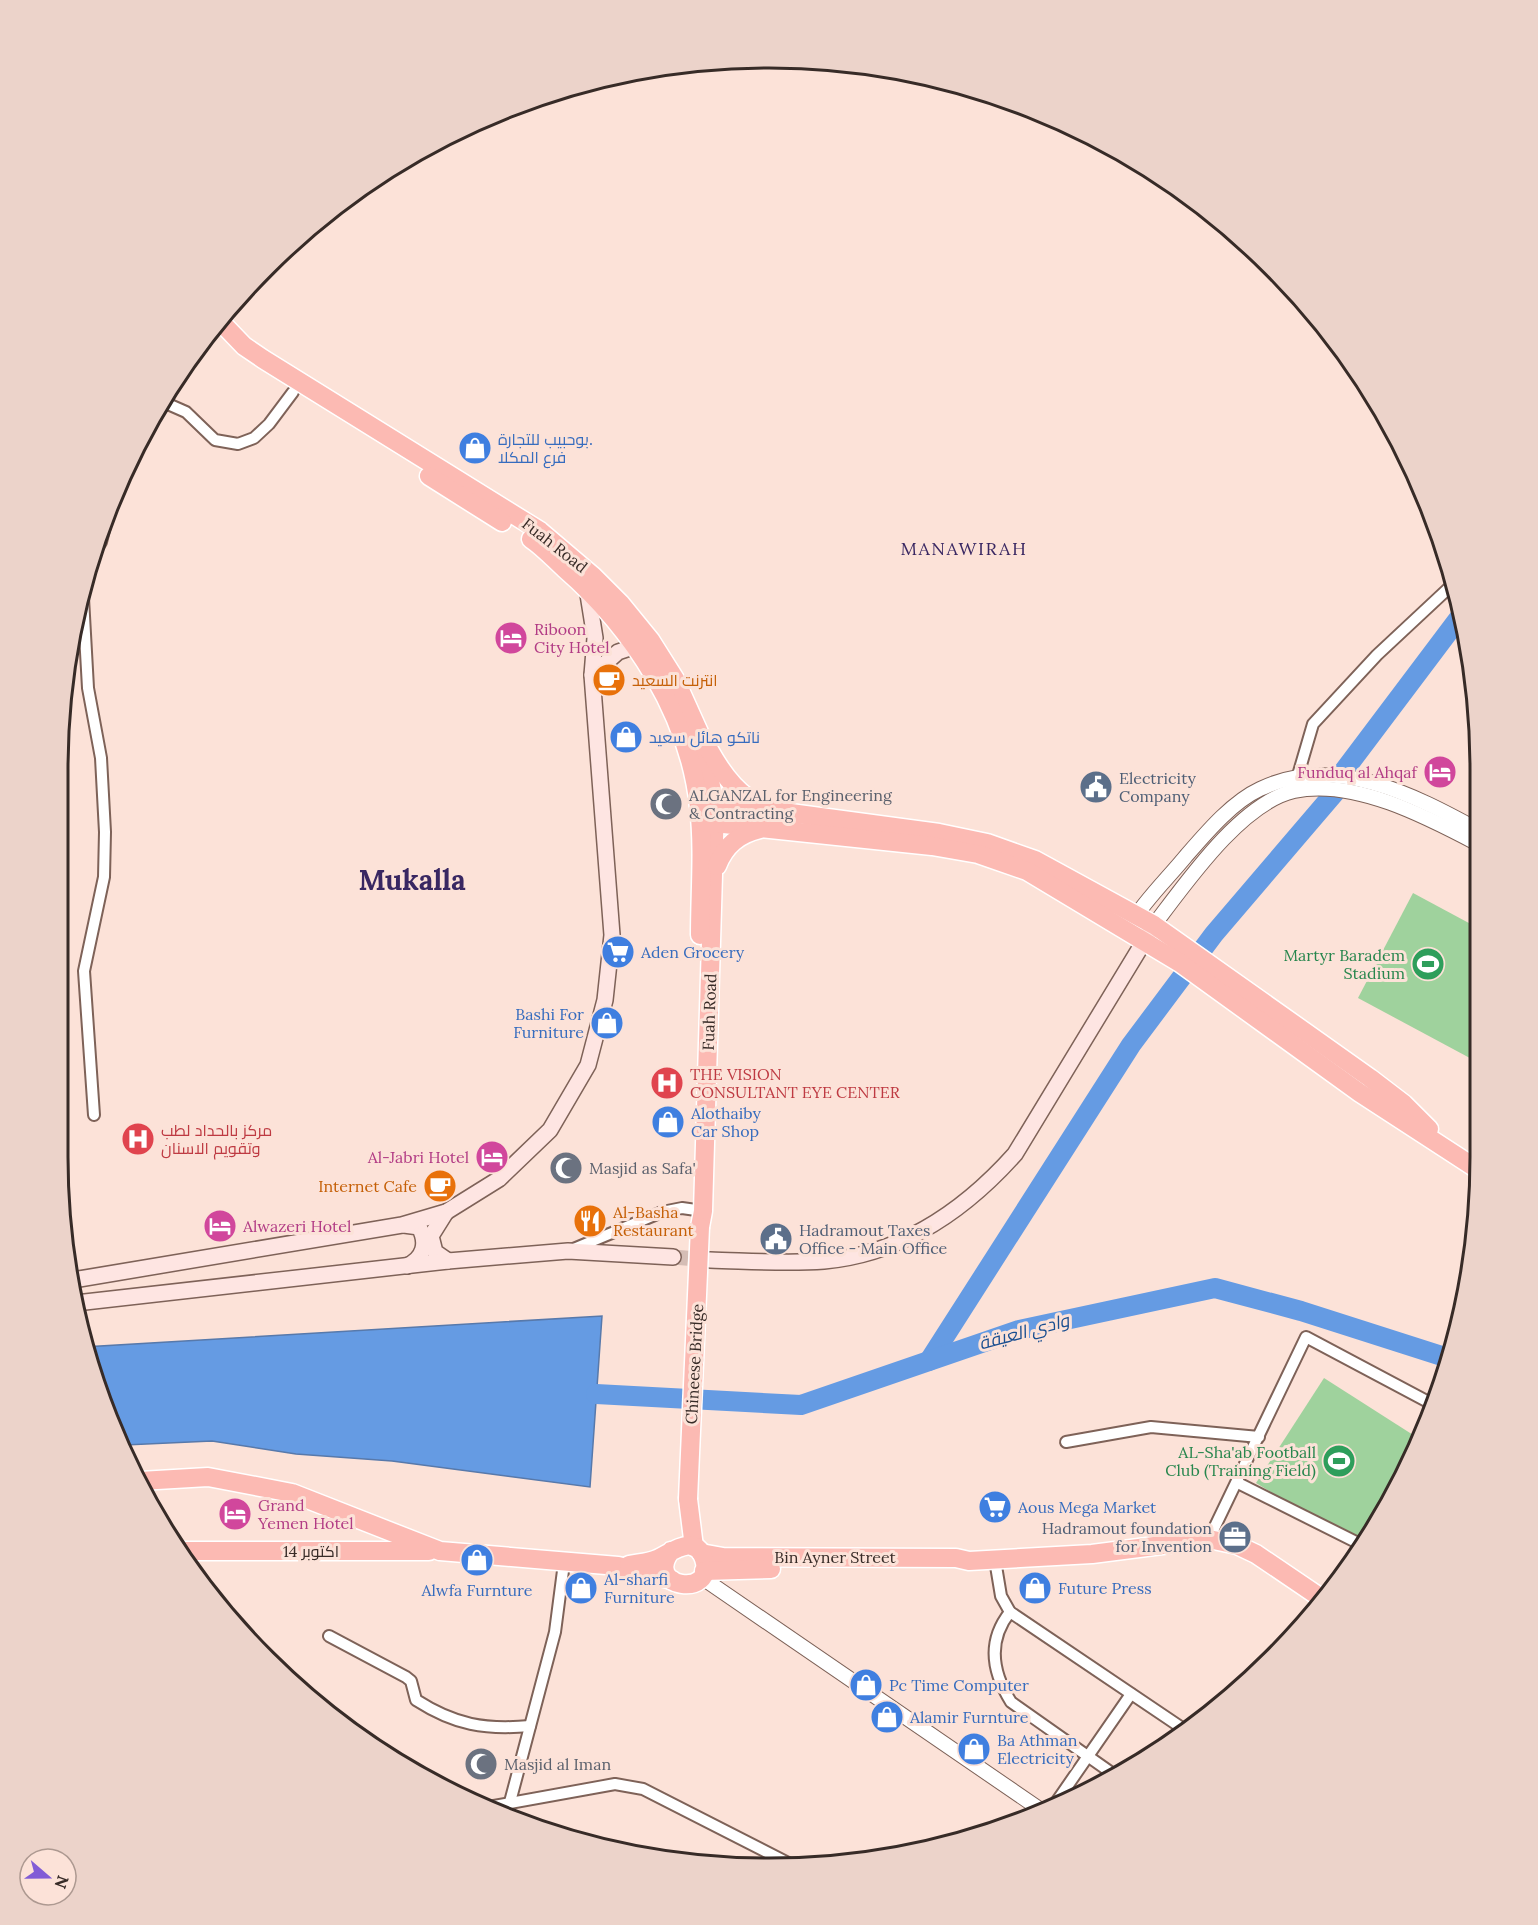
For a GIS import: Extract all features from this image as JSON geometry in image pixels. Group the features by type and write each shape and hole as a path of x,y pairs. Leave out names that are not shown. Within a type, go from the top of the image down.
{"highway":[{"name":"Fuah Road","path":"225,326 244,346 262,358 540,531 593,576 620,603 642,644 674,713 707,815 700,1217"},
{"name":"Fuah Road","path":"218,335 234,351 293,393 535,542 587,588 675,678 702,739 714,876 700,1217"},
{"path":"702,739 720,770 737,789 757,804 783,812 939,833 987,843 1035,860 1132,922 1144,941 1184,956"},
{"path":"707,815 783,812"},
{"path":"707,815 772,828 932,846 978,854 1027,871 1132,922 1154,925 1184,956 1360,1093 1470,1165"},
{"path":"714,876 722,855 737,838 758,830 772,828"},
{"name":"Chineese Bridge","path":"685,1550 700,1217"},
{"path":"147,1481 208,1477 292,1493 440,1551 618,1566 645,1563 685,1550"},
{"name":"Bin Ayner Street","path":"1202,1543 1250,1564 1309,1603"},
{"name":"Bin Ayner Street","path":"685,1550 723,1557 956,1558 969,1561 1092,1554 1202,1543 1237,1545 1256,1554 1316,1595"},
{"path":"618,1566 690,1585 703,1574 705,1565 685,1550"},
{"path":"672,1580 665,1562 685,1550"},
{"name":"14 اكتوبر","path":"190,1551 440,1551"},
{"name":"Bin Ayner Street","path":"703,1574 957,1568 969,1561"}],"main road":[{"path":"79,1279 402,1225 446,1212 499,1179 550,1130 588,1065 605,1000 612,935 592,675 595,638 587,588"},
{"path":"592,675 618,652 642,644"},
{"path":"710,1260 789,1263 826,1261 862,1254 897,1243 931,1227 962,1206 990,1182 1015,1154 1154,925"},
{"path":"446,1212 431,1236 435,1252 448,1261"},
{"path":"402,1225 419,1227 424,1242 420,1257 407,1266"},
{"path":"83,1302 448,1261 568,1251 673,1257"}],"street":[{"path":"170,405 186,412 215,440 238,444 254,438 293,393"},
{"path":"1294,791 1313,724 1377,656 1448,589"},
{"path":"84,618 88,688 101,758 105,832 104,877 84,971 94,1115"},
{"path":"1132,922 1201,839 1231,810 1259,789 1297,776 1340,776 1386,785 1432,805 1470,826"},
{"path":"1154,925 1194,871 1234,829 1262,807 1294,791 1336,790 1380,799 1428,818 1470,840"},
{"path":"568,1251 662,1212 682,1208 700,1217"},
{"path":"1202,1543 1238,1483 1306,1337 1426,1401"},
{"path":"1066,1442 1150,1427 1259,1437"},
{"path":"1238,1483 1355,1541"},
{"path":"995,1560 999,1590 1010,1612 1178,1725"},
{"path":"510,1802 555,1632 564,1563"},
{"path":"703,1574 1034,1805"},
{"path":"1010,1612 1000,1625 994,1641 995,1667 1002,1688 1011,1702 1108,1770"},
{"path":"329,1636 406,1677 411,1681 416,1700 453,1720 488,1728 530,1726"},
{"path":"1063,1792 1131,1694"},
{"path":"501,1804 615,1784 643,1789 778,1858"}],"green space":[{"name":"Martyr Baradem Stadium","path":"1413,893 1470,924 1470,1058 1358,998"},
{"name":"AL-Sha'ab Football Club (Training Field)","path":"1324,1378 1412,1434 1377,1507 1354,1543 1256,1483"}],"water":[{"path":"602,1316 590,1487 392,1461 296,1454 212,1441 130,1445 94,1346"}],"waterway":[{"path":"929,1361 1131,1045 1214,934 1337,790 1340,776 1455,623"},
{"name":"وادي العيقة","path":"596,1394 801,1405 1019,1330 1215,1288 1301,1311 1441,1356"}],"tunnel":[{"path":"673,1257 708,1260"}],"place":[{"name":"بوحبيب للتجارة. فرع المكلا","path":"475,448"},
{"name":"Riboon City Hotel","path":"511,638"},
{"name":"انترنت السعيد","path":"609,680"},
{"name":"ناتكو هائل سعيد","path":"626,737"},
{"name":"Funduq al Ahqaf","path":"1440,772"},
{"name":"Electricity Company","path":"1096,787"},
{"name":"ALGANZAL for Engineering & Contracting","path":"666,804"},
{"name":"Aden Grocery","path":"618,952"},
{"name":"Martyr Baradem Stadium","path":"1428,964"},
{"name":"Bashi For Furniture","path":"607,1023"},
{"name":"THE VISION CONSULTANT EYE CENTER","path":"667,1083"},
{"name":"Alothaiby Car Shop","path":"668,1122"},
{"name":"مركز بالحداد لطب وتقويم الاسنان","path":"138,1139"},
{"name":"Al-Jabri Hotel","path":"492,1157"},
{"name":"Masjid as Safa'","path":"566,1168"},
{"name":"Internet Cafe","path":"440,1186"},
{"name":"Al-Basha Restaurant","path":"590,1221"},
{"name":"Alwazeri Hotel","path":"220,1226"},
{"name":"Hadramout Taxes Office - Main Office","path":"776,1239"},
{"name":"AL-Sha'ab Football Club (Training Field)","path":"1339,1461"},
{"name":"Aous Mega Market","path":"995,1507"},
{"name":"Grand Yemen Hotel","path":"235,1514"},
{"name":"Hadramout foundation for Invention","path":"1235,1537"},
{"name":"Alwfa Furnture","path":"477,1560"},
{"name":"Al-sharfi Furniture","path":"581,1588"},
{"name":"Future Press","path":"1035,1588"},
{"name":"Pc Time Computer","path":"866,1685"},
{"name":"Alamir Furnture","path":"887,1717"},
{"name":"Ba Athman Electricity","path":"974,1749"},
{"name":"Masjid al Iman","path":"481,1764"}],"district":[{"name":"MANAWIRAH","path":"964,549"},
{"name":"Mukalla","path":"412,880"}]}
